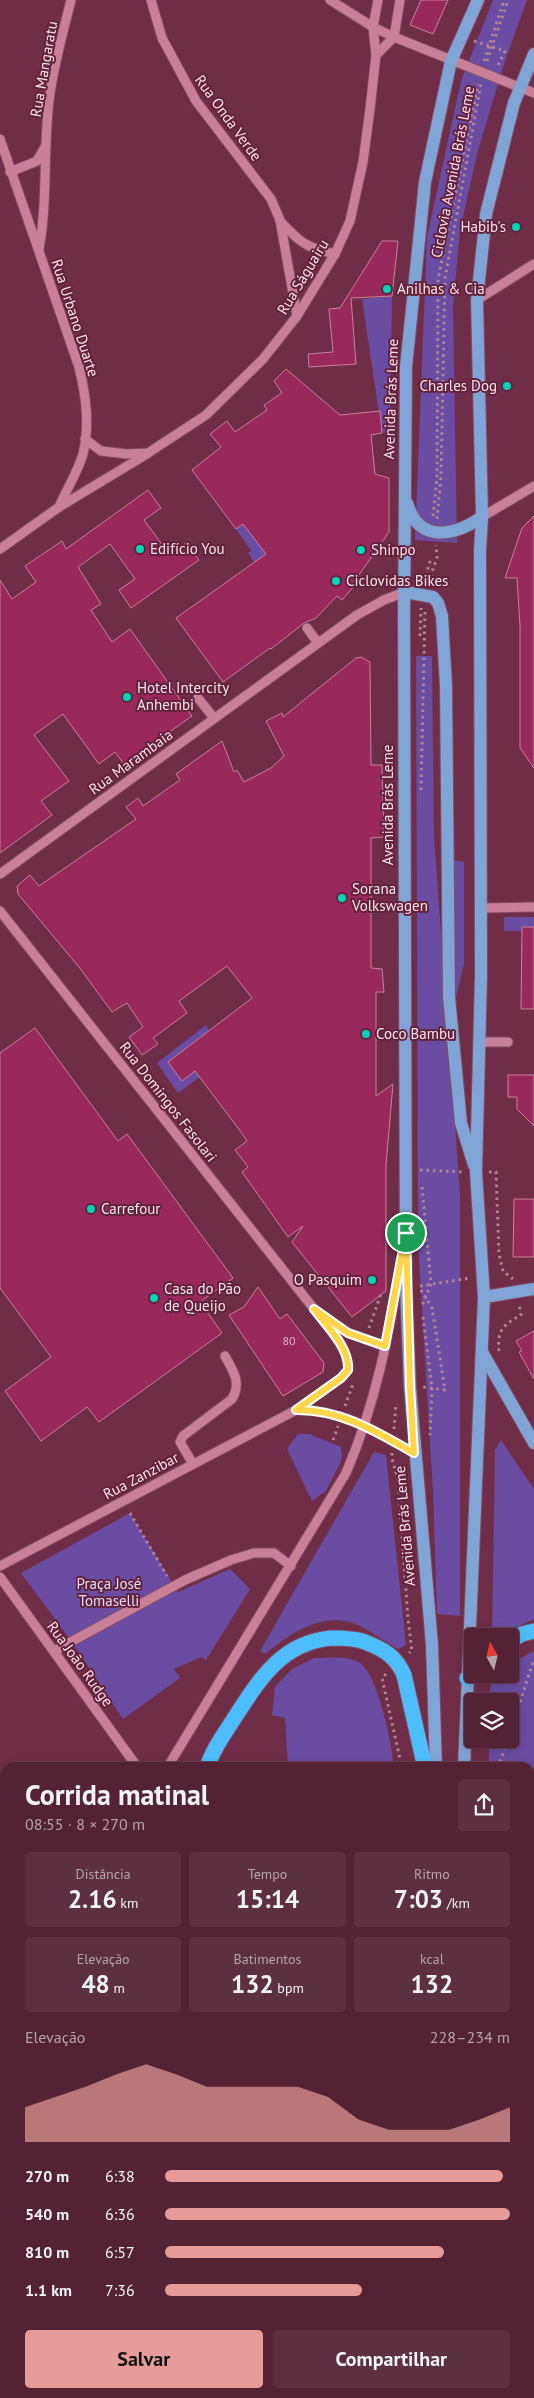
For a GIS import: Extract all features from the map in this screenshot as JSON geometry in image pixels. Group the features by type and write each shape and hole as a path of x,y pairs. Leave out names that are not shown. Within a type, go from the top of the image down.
{"highway":[{"path":"519,1636 534,1631"},
{"path":"210,1762 220,1741 266,1672 288,1652 313,1640 339,1638 362,1641 384,1650 398,1662 404,1675 424,1762"}],"main road":[{"name":"Avenida Brás Leme","path":"436,1762 432,1645 414,1453 410,1387 406,1233 404,489 406,367 424,182 451,61 478,0"},
{"path":"472,1628 484,1297 476,1172 480,1042 480,551 482,517 477,300 486,214 519,87 534,54"},
{"path":"404,489 413,519 422,529 434,532 463,528 482,517"},
{"path":"405,592 421,593 433,597 438,603 442,616 446,686 449,997 461,1123 476,1172"},
{"path":"484,1297 534,1289"},
{"path":"482,1352 534,1443"},
{"path":"464,1762 470,1683"}],"street":[{"name":"Rua Mangaratu","path":"39,251 44,223 49,100 61,37 71,0"},
{"name":"Rua Onda Verde","path":"151,0 162,38 196,101 270,199 280,220 297,240 314,250 335,254"},
{"path":"330,0 373,27 394,37 534,93"},
{"name":"Rua Ságuairu","path":"0,549 59,507 206,415 263,359 297,316 335,254 350,222 358,187 376,55 373,27 378,0"},
{"path":"376,55 394,37 400,0"},
{"name":"Rua Urbano Duarte","path":"0,138 10,172 79,367 88,419 82,455 59,507"},
{"path":"10,172 37,162 46,144"},
{"name":"Rua Onda Verde","path":"280,220 297,316"},
{"path":"477,300 534,264"},
{"path":"85,439 101,451 127,454 148,453"},
{"path":"482,517 534,486"},
{"name":"Rua Marambaia","path":"0,874 318,643 384,600 405,592"},
{"path":"307,628 318,643"},
{"path":"198,698 214,718"},
{"path":"481,908 534,907"},
{"name":"Rua Domingos Fasolari","path":"0,912 314,1309 344,1350 348,1360 348,1370 341,1378"},
{"path":"480,1042 508,1042"},
{"path":"171,1762 291,1566 346,1472 364,1426 385,1346 406,1233"},
{"name":"Rua Domingos Fasolari","path":"314,1309 348,1333 385,1346"},
{"path":"193,1464 180,1442 183,1436 232,1399 237,1390 237,1381 225,1356"},
{"name":"Rua Zanzibar","path":"0,1566 296,1410 341,1378"},
{"name":"Rua Zanzibar","path":"296,1410 324,1411 364,1426 414,1453"},
{"path":"54,1652 185,1580 231,1560 254,1553 274,1553 291,1566"},
{"name":"Rua João Rudge","path":"0,1577 134,1762"}],"path":[{"path":"434,532 437,478 438,280 482,73 506,0"},
{"path":"471,40 505,51 498,65"},
{"name":"Ciclovia Avenida Brás Leme","path":"434,532 441,476 445,278 482,73"},
{"path":"417,790 421,593 431,558"},
{"path":"420,1160 431,1284 422,1304 432,1388 430,1437"},
{"path":"414,1170 476,1172"},
{"path":"496,1172 499,1254 503,1271 514,1280"},
{"path":"418,1286 484,1276"},
{"path":"130,1513 169,1579"},
{"path":"49,1621 60,1635 66,1634"},
{"path":"519,1705 534,1659"},
{"path":"398,1662 382,1678 401,1762"},
{"path":"500,1762 505,1748"}],"green space":[{"path":"493,0 527,0 504,64 477,154 460,230 453,307 457,543 415,540 427,237 461,81"},
{"path":"392,296 390,431 382,433 362,299"},
{"path":"243,524 272,558 258,568 248,553 251,551 236,529"},
{"path":"416,656 432,656 434,836 446,1003 452,860 464,862 464,964 454,1006 447,1010 460,1195 460,1616 437,1614 433,1492 418,1241"},
{"path":"504,917 534,917 534,931 504,931"},
{"path":"206,1025 209,1031 168,1062 182,1081 195,1071 200,1077 178,1093 157,1063"},
{"path":"298,1434 309,1434 341,1447 342,1459 326,1491 312,1501 287,1449"},
{"path":"501,1440 534,1489 534,1619 515,1628 492,1628 495,1450"},
{"path":"374,1452 386,1455 406,1645 398,1649 356,1624 338,1620 326,1621 304,1628 283,1640 265,1654 260,1651"},
{"name":"Praça José Tomaselli","path":"130,1513 178,1592 230,1569 250,1589 206,1660 201,1657 174,1669 180,1678 123,1719 72,1642 21,1573"},
{"path":"534,1651 534,1762 489,1762 489,1748 519,1748 519,1693 489,1693 493,1683 519,1683 519,1659"},
{"path":"314,1658 350,1659 360,1663 367,1670 378,1695 393,1762 288,1762 285,1718 272,1715 275,1687 292,1669"}],"building":[{"path":"421,0 448,0 433,34 410,25"},
{"path":"382,241 398,241 392,296 351,298 356,364 309,367 308,354 333,352 329,309 340,308"},
{"path":"286,369 340,415 380,411 382,433 371,435 375,474 389,478 389,532 354,582 356,584 342,600 337,596 316,618 304,623 271,649 223,682 176,618 266,554 243,524 236,529 192,470 221,447 210,434 227,421 235,432 267,410 264,405 282,393 274,381"},
{"path":"148,490 161,508 144,520 169,554 186,543 199,560 131,608 119,590 135,579 110,544 78,567 101,604 91,610 112,642 130,629 192,716 124,764 115,752 99,764 63,714 34,735 69,781 41,801 52,815 0,853 0,580 12,599 36,582 25,566 62,541 66,549"},
{"path":"534,516 534,768 520,748 520,626 517,578 505,578 522,528"},
{"path":"361,657 370,662 371,765 382,765 384,837 371,838 371,968 382,969 384,992 376,992 376,1096 393,1084 386,1165 386,1291 352,1317 292,1242 303,1226 288,1237 242,1172 248,1167 235,1150 247,1141 238,1128 195,1071 182,1081 168,1062 252,998 227,966 179,1001 187,1013 153,1038 158,1044 142,1055 129,1037 143,1027 127,1003 112,1012 79,967 18,894 17,886 30,875 39,886 136,819 126,807 138,798 143,806 180,780 176,774 222,741 234,772 237,770 244,782 271,768 284,756 266,721 282,713 283,717 356,658"},
{"path":"522,927 534,927 534,1009 521,1009"},
{"name":"Carrefour","path":"35,1028 118,1141 127,1134 233,1278 200,1302 222,1333 99,1422 87,1407 41,1441 5,1391 51,1357 0,1288 0,1053"},
{"path":"508,1075 534,1075 534,1126 517,1109 517,1097 508,1097"},
{"path":"514,1199 534,1199 534,1257 513,1257"},
{"path":"258,1287 280,1319 287,1314 324,1363 323,1372 283,1396 229,1315 244,1307"},
{"path":"534,1331 534,1379 519,1352 522,1351 516,1341"}],"place":[{"name":"Habib's","path":"516,227"},
{"name":"Anilhas & Cia","path":"387,289"},
{"name":"Charles Dog","path":"507,386"},
{"name":"Edifício You","path":"140,549"},
{"name":"Shinpo","path":"361,550"},
{"name":"Ciclovidas Bikes","path":"336,581"},
{"name":"Hotel Intercity Anhembi","path":"127,697"},
{"name":"Sorana Volkswagen","path":"342,898"},
{"name":"Coco Bambu","path":"366,1034"},
{"name":"Carrefour","path":"91,1209"},
{"name":"O Pasquim","path":"372,1280"},
{"name":"Casa do Pão de Queijo","path":"154,1298"}],"route":[{"path":"406,1233 410,1387 414,1453 341,1416 324,1411 296,1410 346,1374 349,1365 344,1350 314,1309 348,1333 385,1346 406,1233"}]}
